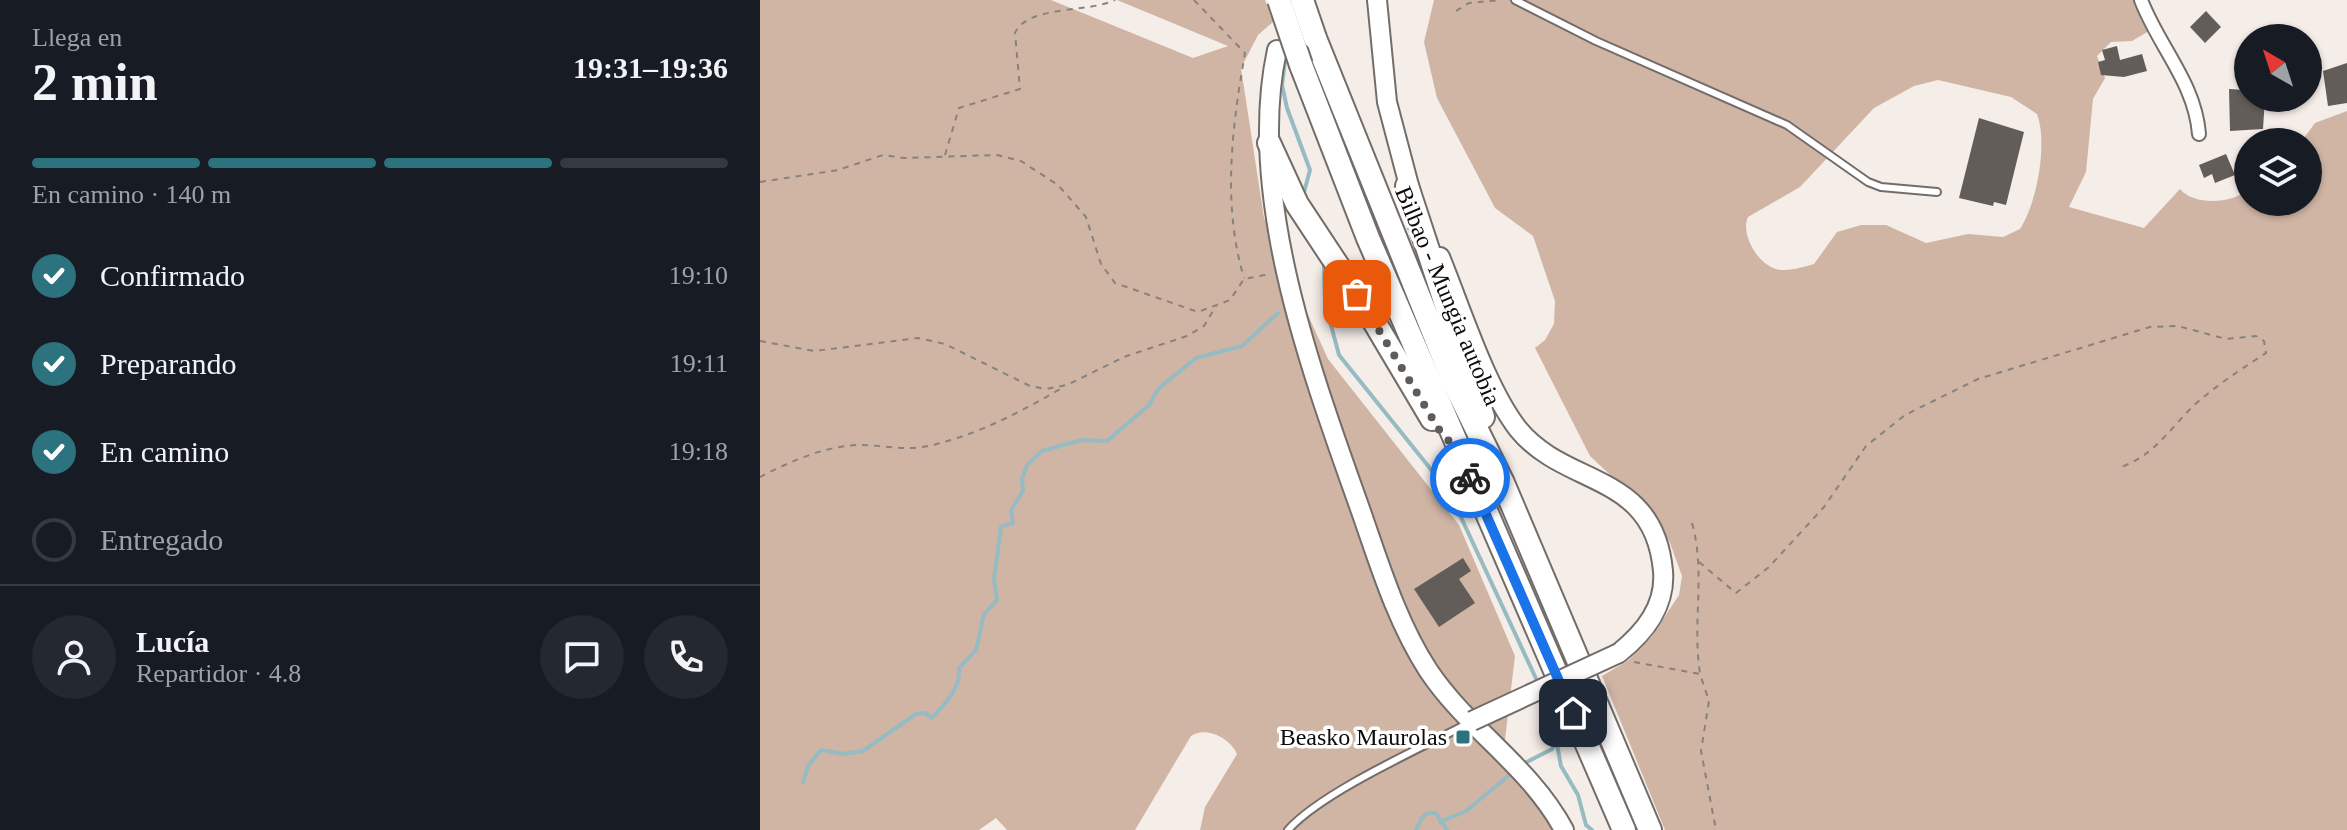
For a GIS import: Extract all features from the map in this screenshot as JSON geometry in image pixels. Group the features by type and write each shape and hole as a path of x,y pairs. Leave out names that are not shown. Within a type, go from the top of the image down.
{"highway":[{"name":"Bilbao - Mungia autobia","path":"1279,0 1368,238 1624,830"},
{"name":"Bilbao - Mungia autobia","path":"1302,0 1453,381 1503,483 1650,830"},
{"path":"1269,143 1297,204 1369,313 1440,431 1458,451"},
{"path":"1407,186 1503,483"}],"street":[{"path":"1377,0 1387,102 1407,186 1493,384 1520,431 1538,446 1631,502 1645,516 1661,550 1665,588 1649,624 1619,653 1472,721"},
{"path":"2141,0 2152,29 2187,83 2197,112 2199,134"},
{"path":"1277,50 1268,103 1269,143 1288,270 1339,449 1400,617 1448,698 1527,775 1564,830"}],"lane":[{"path":"1515,0 1596,41 1787,125 1815,142 1853,175 1868,182 1894,189 1937,192"},
{"path":"1288,830 1310,811 1352,785 1472,721"}],"path":[{"path":"945,155 959,108 1020,89 1015,33 1018,26 1040,14 1079,10 1115,0"},
{"path":"1194,0 1245,53 1230,174 1235,250 1244,279"},
{"path":"1456,11 1469,3 1500,0"},
{"path":"760,182 838,170 883,155 904,158 997,155 1021,161 1058,185 1086,217 1101,264 1115,283 1198,312 1230,300 1244,279 1288,270"},
{"path":"760,477 795,461 856,445 924,447 973,433 1014,416 1124,357 1187,336 1204,326 1216,305"},
{"path":"1699,562 1728,590 1736,593 1751,583 1824,507 1866,446 1883,430 1905,415 1978,379 2150,327 2178,326 2226,339 2256,336 2264,341 2266,353 2199,401 2164,442 2143,460 2121,467"},
{"path":"760,341 814,351 918,338 945,344 1030,386 1046,389 1067,385"},
{"path":"1692,523 1699,562 1696,652 1709,701 1701,751 1716,830"},
{"path":"1619,653 1635,662 1700,674"}],"shaded area":[{"path":"760,0 1051,0 1193,58 1228,46 1117,0 1265,0 1273,22 1258,35 1241,68 1264,218 1328,359 1459,525 1515,656 1503,756 1566,830 1200,830 1205,807 1237,754 1229,743 1217,735 1204,732 1191,736 1135,830 1007,830 996,818 979,830 760,830"},
{"path":"1434,0 2142,0 2149,31 2132,41 2111,42 2097,56 2105,78 2093,99 2086,172 2069,207 2144,228 2180,189 2204,200 2234,198 2234,216 2322,216 2322,128 2311,128 2315,123 2347,111 2347,830 1665,830 1602,676 1629,660 1651,637 1679,595 1682,576 1670,543 1654,516 1590,456 1535,348 1545,340 1554,324 1555,301 1533,236 1495,208 1437,98 1424,42","holes":["1938,80 2011,97 2037,114 2041,156 2036,189 2020,229 2003,237 1968,234 1926,243 1886,225 1861,225 1837,232 1814,264 1785,270 1769,266 1752,248 1746,232 1748,217 1800,187 1874,108 1914,86"]}],"building":[{"path":"2206,11 2221,27 2205,43 2190,27"},
{"path":"2117,46 2120,60 2142,54 2147,71 2124,77 2101,75 2098,62 2105,60 2102,50"},
{"path":"2347,63 2347,103 2328,106 2323,71"},
{"path":"2229,89 2234,89 2234,112 2264,112 2263,128 2234,128 2230,131"},
{"path":"1979,118 2024,132 2006,205 1994,202 1993,206 1959,198"},
{"path":"2226,154 2234,175 2215,183 2212,174 2204,178 2199,165"},
{"path":"1463,558 1471,571 1459,579 1475,603 1439,627 1414,589"}],"waterway":[{"path":"1285,61 1282,85 1287,108 1310,170 1303,196"},
{"path":"1324,266 1325,303 1339,355 1433,472 1459,513 1539,685"},
{"path":"803,782 808,766 821,750 843,754 863,751 916,714 925,713 932,718 951,695 959,668 976,650 984,614 997,600 994,579 1001,527 1013,523 1011,510 1023,491 1022,479 1027,465 1042,451 1081,440 1107,441 1149,405 1159,388 1196,358 1242,346 1278,313"},
{"path":"1543,693 1551,712 1561,766 1578,795 1586,825 1592,830"},
{"path":"1523,764 1552,749 1557,741"},
{"path":"1440,822 1466,811 1513,772"},
{"path":"1416,830 1423,817 1431,813 1436,813 1447,830"}],"way so far":[{"path":"1357,294 1440,431 1458,451 1470,478"}],"place":[{"name":"Beasko Maurolas","path":"1463,737"}],"route":[{"path":"1470,478 1573,713"}]}
